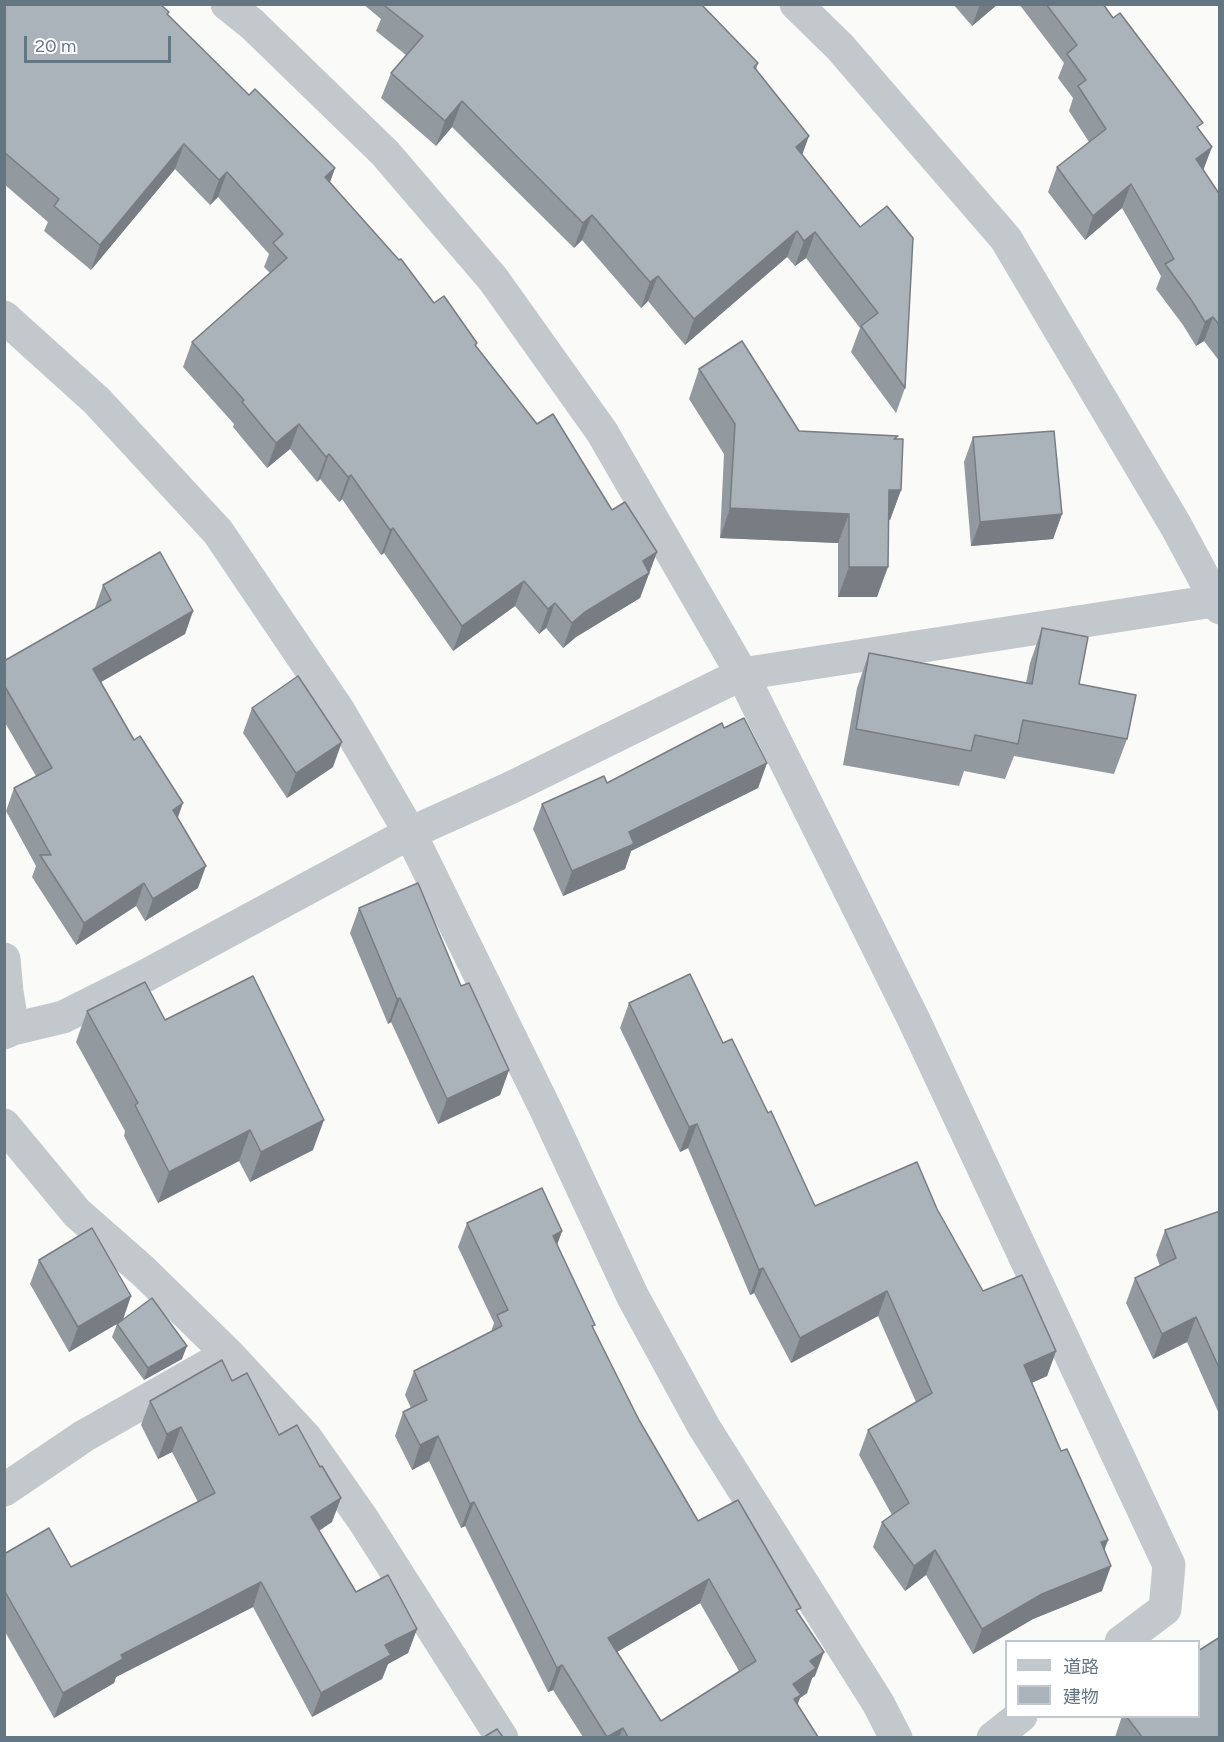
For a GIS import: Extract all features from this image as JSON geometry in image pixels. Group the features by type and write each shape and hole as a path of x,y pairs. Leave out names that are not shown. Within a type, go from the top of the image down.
{"street":[{"path":"227,4 252,24 385,153 493,279 602,432 742,674 913,1018 1169,1564 1165,1609 1122,1640"},
{"path":"4,959 9,1031 63,1017 410,833 508,789 742,674 1218,603 1170,515 1006,238 840,47 796,4"},
{"path":"4,317 97,401 218,532 339,711 410,833 546,1110 633,1297 704,1427 878,1703 896,1737"},
{"path":"4,1125 77,1213 143,1271 228,1354 306,1438 364,1521 502,1737"},
{"path":"4,1490 84,1436 228,1354"},
{"path":"993,1737 1018,1718"}],"building":[{"path":"4,4 160,4 169,12 167,14 249,95 255,89 335,168 325,177 399,260 401,259 434,303 444,296 477,343 475,345 537,424 553,414 612,510 625,502 657,552 643,561 649,573 585,612 572,623 555,603 548,609 524,581 462,626 393,528 390,530 351,475 348,477 329,454 326,457 299,424 276,443 242,402 244,400 192,342 287,258 273,243 283,234 227,172 219,180 184,144 100,245 54,206 59,199 4,152"},
{"path":"386,4 701,4 758,63 754,67 809,136 796,147 860,227 887,206 913,238 905,388 861,326 878,313 815,232 804,241 797,231 694,319 658,276 650,282 592,215 583,223 462,101 445,121 391,73 423,36 385,6"},
{"path":"1046,4 1103,4 1113,18 1120,13 1203,123 1197,127 1212,147 1196,159 1220,195 1220,326 1213,317 1205,322 1165,264 1174,259 1131,184 1093,216 1057,167 1106,129 1078,86 1086,80 1067,54 1077,45"},
{"path":"742,341 799,431 898,436 894,439 903,439 901,490 889,490 888,567 849,567 849,514 730,508 735,424 699,369"},
{"path":"1054,431 1062,514 980,522 973,437"},
{"path":"160,552 193,611 93,669 134,740 140,736 183,803 173,810 206,866 153,899 144,883 84,923 40,855 51,855 14,788 52,768 4,685 4,661 111,600 103,585"},
{"path":"1042,628 1088,637 1079,684 1136,695 1127,739 1023,720 1018,744 975,735 971,751 856,729 869,653 1032,684"},
{"path":"298,676 342,742 296,773 252,708"},
{"path":"744,718 767,763 629,832 634,844 572,871 542,804 604,776 607,783 722,723 724,728"},
{"path":"418,883 461,986 469,983 509,1070 447,1099 400,998 397,999 359,908"},
{"path":"690,974 723,1043 732,1039 768,1113 771,1111 815,1206 917,1162 937,1209 983,1291 1022,1275 1056,1351 1024,1365 1061,1451 1067,1449 1108,1540 1101,1542 1111,1566 1042,1594 982,1629 935,1550 914,1566 882,1522 909,1503 868,1430 932,1393 887,1291 800,1338 763,1268 759,1270 697,1124 689,1127 629,1003"},
{"path":"253,976 324,1120 261,1152 250,1130 169,1172 135,1105 138,1103 87,1011 145,982 165,1020"},
{"path":"542,1188 562,1231 553,1236 595,1325 592,1326 639,1420 698,1521 738,1500 801,1608 796,1610 824,1652 810,1661 816,1668 793,1684 801,1695 794,1699 818,1737 628,1737 623,1728 607,1737 562,1665 557,1668 474,1502 470,1504 438,1436 420,1445 403,1412 427,1400 414,1371 502,1326 497,1315 508,1310 467,1223","holes":["709,1579 756,1661 661,1721 608,1638"]},
{"path":"1220,1211 1220,1370 1196,1317 1162,1334 1135,1278 1176,1258 1165,1230"},
{"path":"92,1228 131,1296 78,1327 39,1260"},
{"path":"152,1298 187,1346 148,1368 117,1324"},
{"path":"222,1360 232,1381 247,1373 279,1435 297,1425 320,1467 322,1466 341,1498 311,1517 356,1592 388,1575 417,1629 385,1645 391,1655 321,1693 261,1582 121,1655 123,1659 63,1693 4,1590 4,1554 49,1528 71,1567 215,1493 181,1427 167,1434 150,1401"},
{"path":"1220,1637 1220,1737 1142,1737 1128,1718 1200,1718 1200,1650"},
{"path":"497,1729 503,1737 484,1737"}]}
